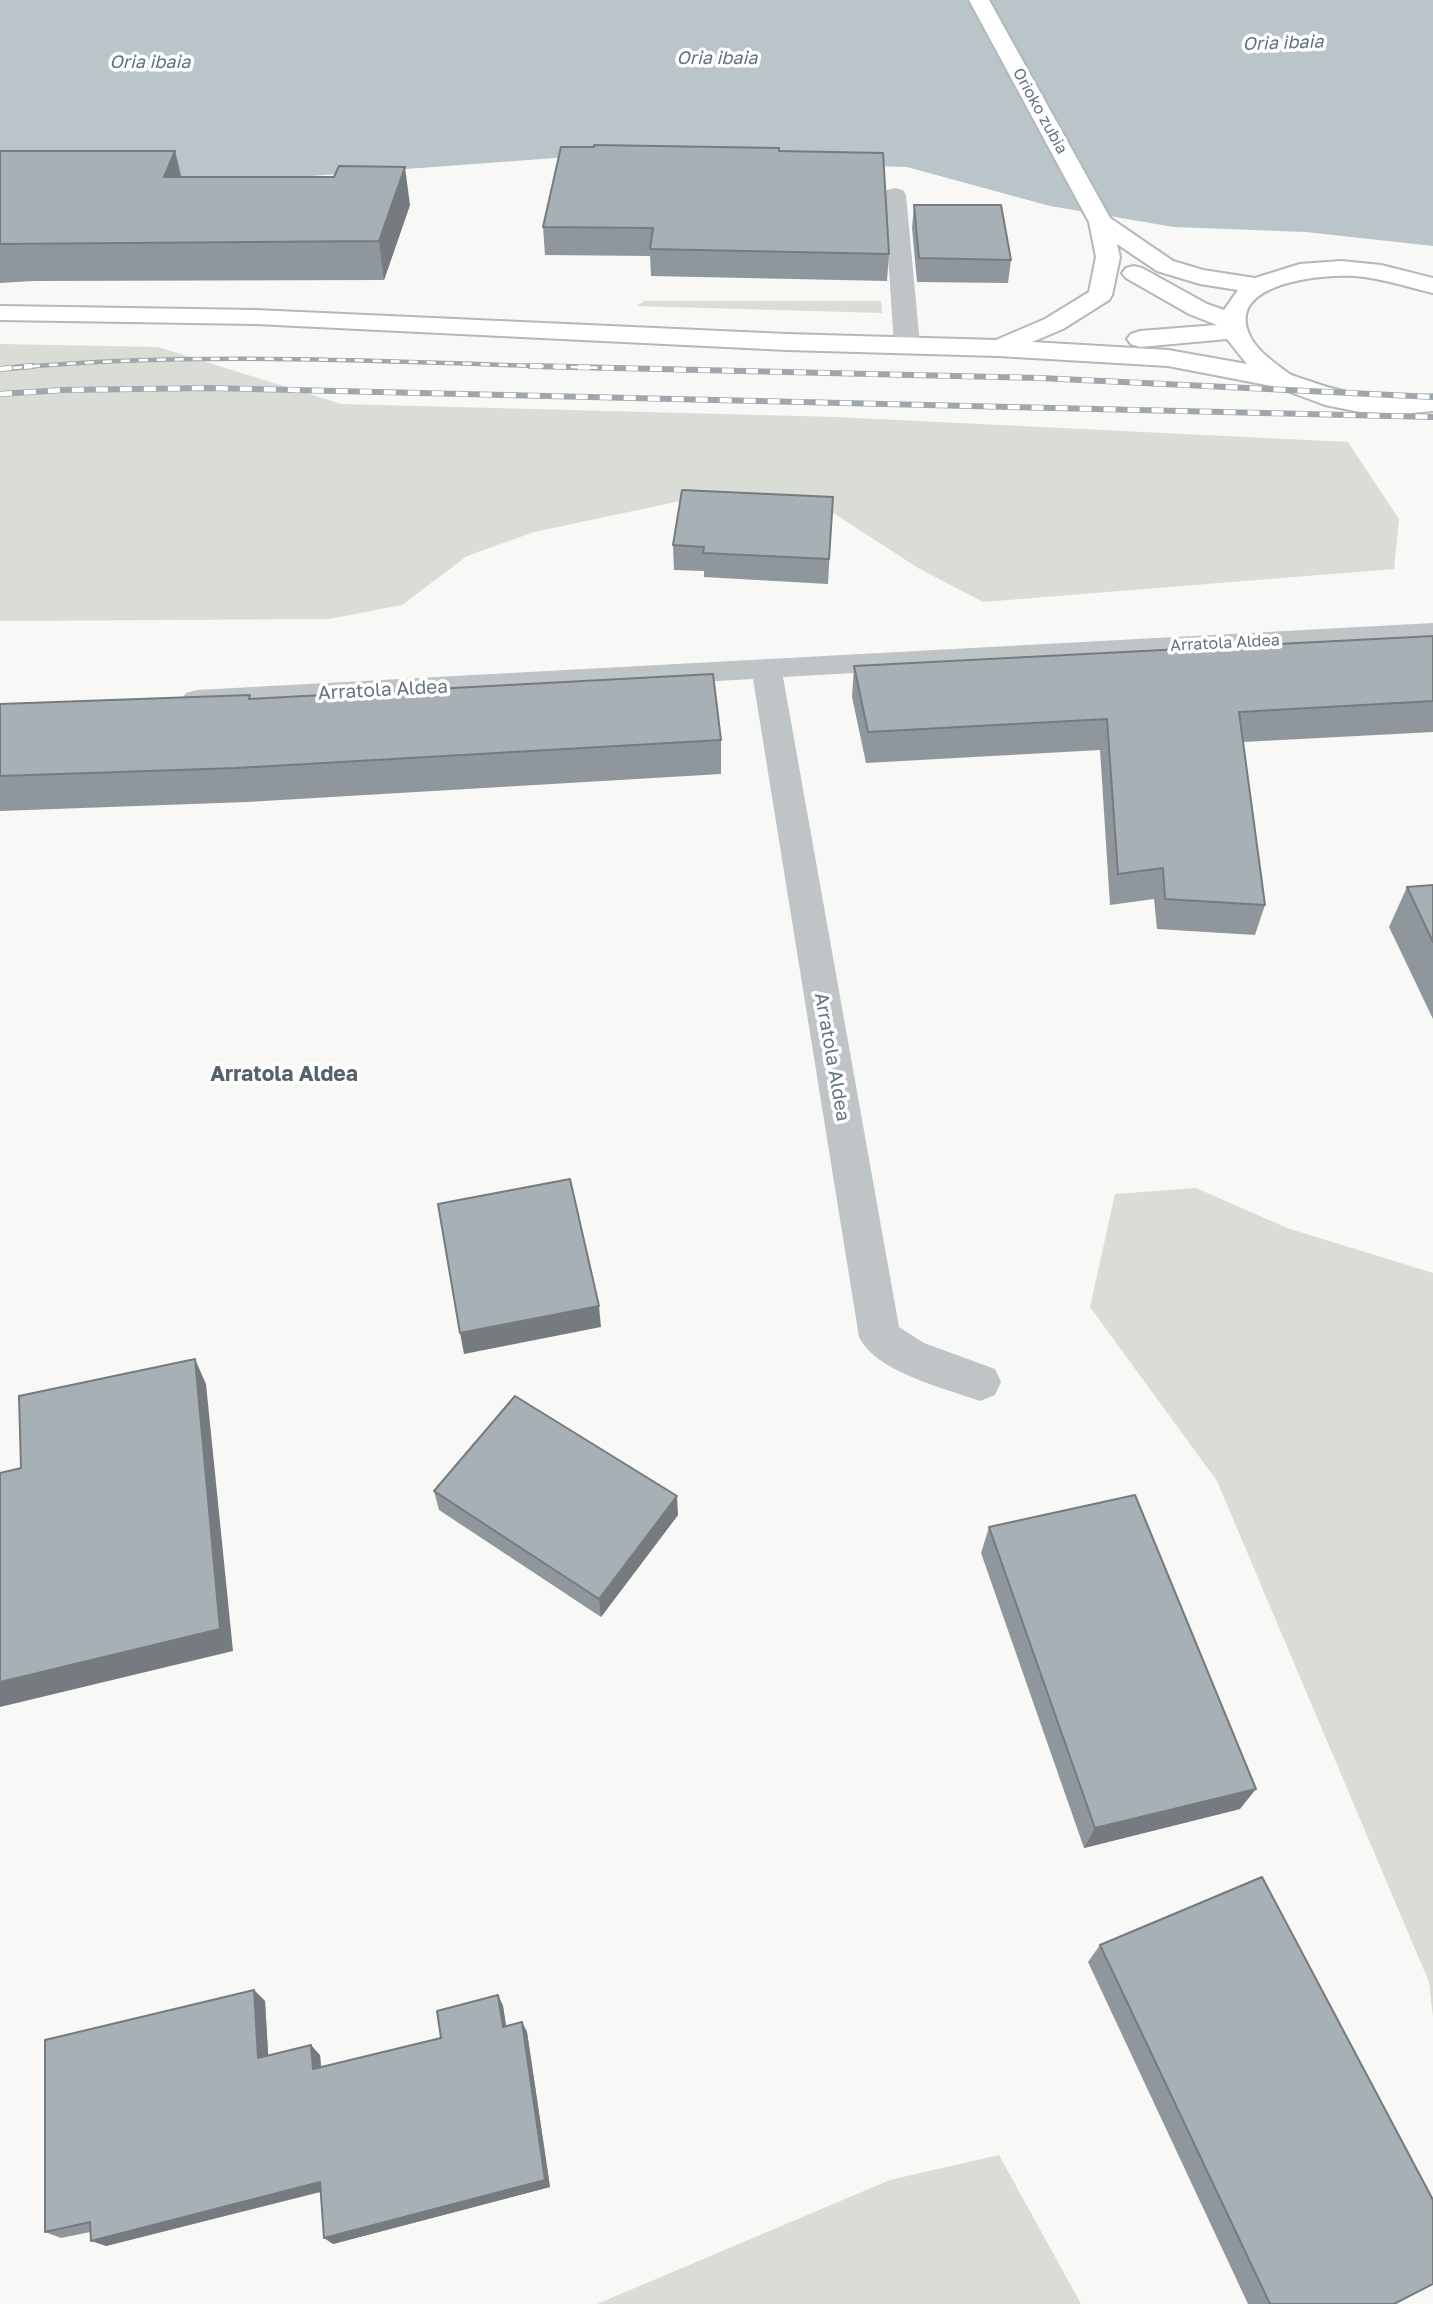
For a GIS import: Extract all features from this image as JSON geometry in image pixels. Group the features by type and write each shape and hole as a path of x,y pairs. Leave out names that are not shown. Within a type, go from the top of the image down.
{"highway":[{"name":"Orioko zubia","path":"979,0 1101,222"},
{"path":"998,348 1054,324 1100,295 1108,257 1101,222"},
{"path":"1101,222 1165,265 1200,277 1258,286"},
{"path":"1108,257 1232,327"},
{"path":"1433,286 1391,273 1328,268 1285,275 1258,286 1236,306 1232,327 1237,340 1254,361 1285,381 1309,392 1360,404 1433,404"},
{"path":"0,313 256,317 998,348 1168,358 1285,381"},
{"path":"998,348 1232,327"}],"street":[{"path":"895,195 907,345"},
{"name":"Arratola Aldea","path":"163,702 1433,632"},
{"name":"Arratola Aldea","path":"766,668 880,1337 909,1356 980,1382"}],"shaded area":[{"path":"645,301 881,301 882,313 636,306"},
{"path":"0,344 158,347 341,404 836,417 1348,442 1399,519 1394,569 983,602 918,568 835,514 776,502 685,500 534,532 467,556 402,605 329,619 0,621"},
{"path":"1196,1188 1287,1228 1433,1273 1433,2017 1429,1982 1217,1481 1090,1307 1115,1194"},
{"path":"999,2155 1081,2304 597,2304 890,2180"}],"water":[{"name":"Oria ibaia","path":"0,0 1433,0 1433,246 1306,232 1174,227 1050,206 907,167 569,157 243,181 0,182"}],"building":[{"path":"594,145 779,148 779,151 883,153 889,254 650,249 653,228 543,227 561,147"},
{"path":"0,151 175,151 164,177 334,177 339,166 405,167 379,241 0,244"},
{"path":"914,205 1001,205 1011,260 919,258"},
{"path":"682,490 833,497 829,559 703,553 704,547 673,545"},
{"path":"1433,636 1433,701 1239,712 1265,905 1165,899 1163,868 1118,874 1107,719 868,732 854,666"},
{"path":"713,674 721,740 237,768 0,776 0,704 250,695 249,699"},
{"path":"1433,885 1433,942 1407,887"},
{"path":"570,1179 599,1306 460,1333 438,1204"},
{"path":"195,1359 220,1629 0,1682 0,1473 21,1468 19,1396"},
{"path":"515,1396 677,1496 599,1599 434,1491"},
{"path":"1135,1495 1256,1789 1095,1828 989,1527"},
{"path":"1262,1877 1433,2200 1433,2284 1394,2304 1270,2304 1100,1945"},
{"path":"254,1990 258,2058 311,2045 313,2069 441,2038 437,2011 498,1995 503,2027 522,2022 545,2180 324,2238 320,2182 91,2241 90,2222 45,2232 45,2040"}],"railway":[{"path":"13,368 235,359 576,367"},
{"path":"0,369 32,366"},
{"path":"530,366 576,367"},
{"path":"576,367 1040,378 1433,397"},
{"path":"576,367 605,368"},
{"path":"0,394 63,390 209,388 1433,417"}],"district":[{"name":"Arratola Aldea","path":"284,1074"}]}
